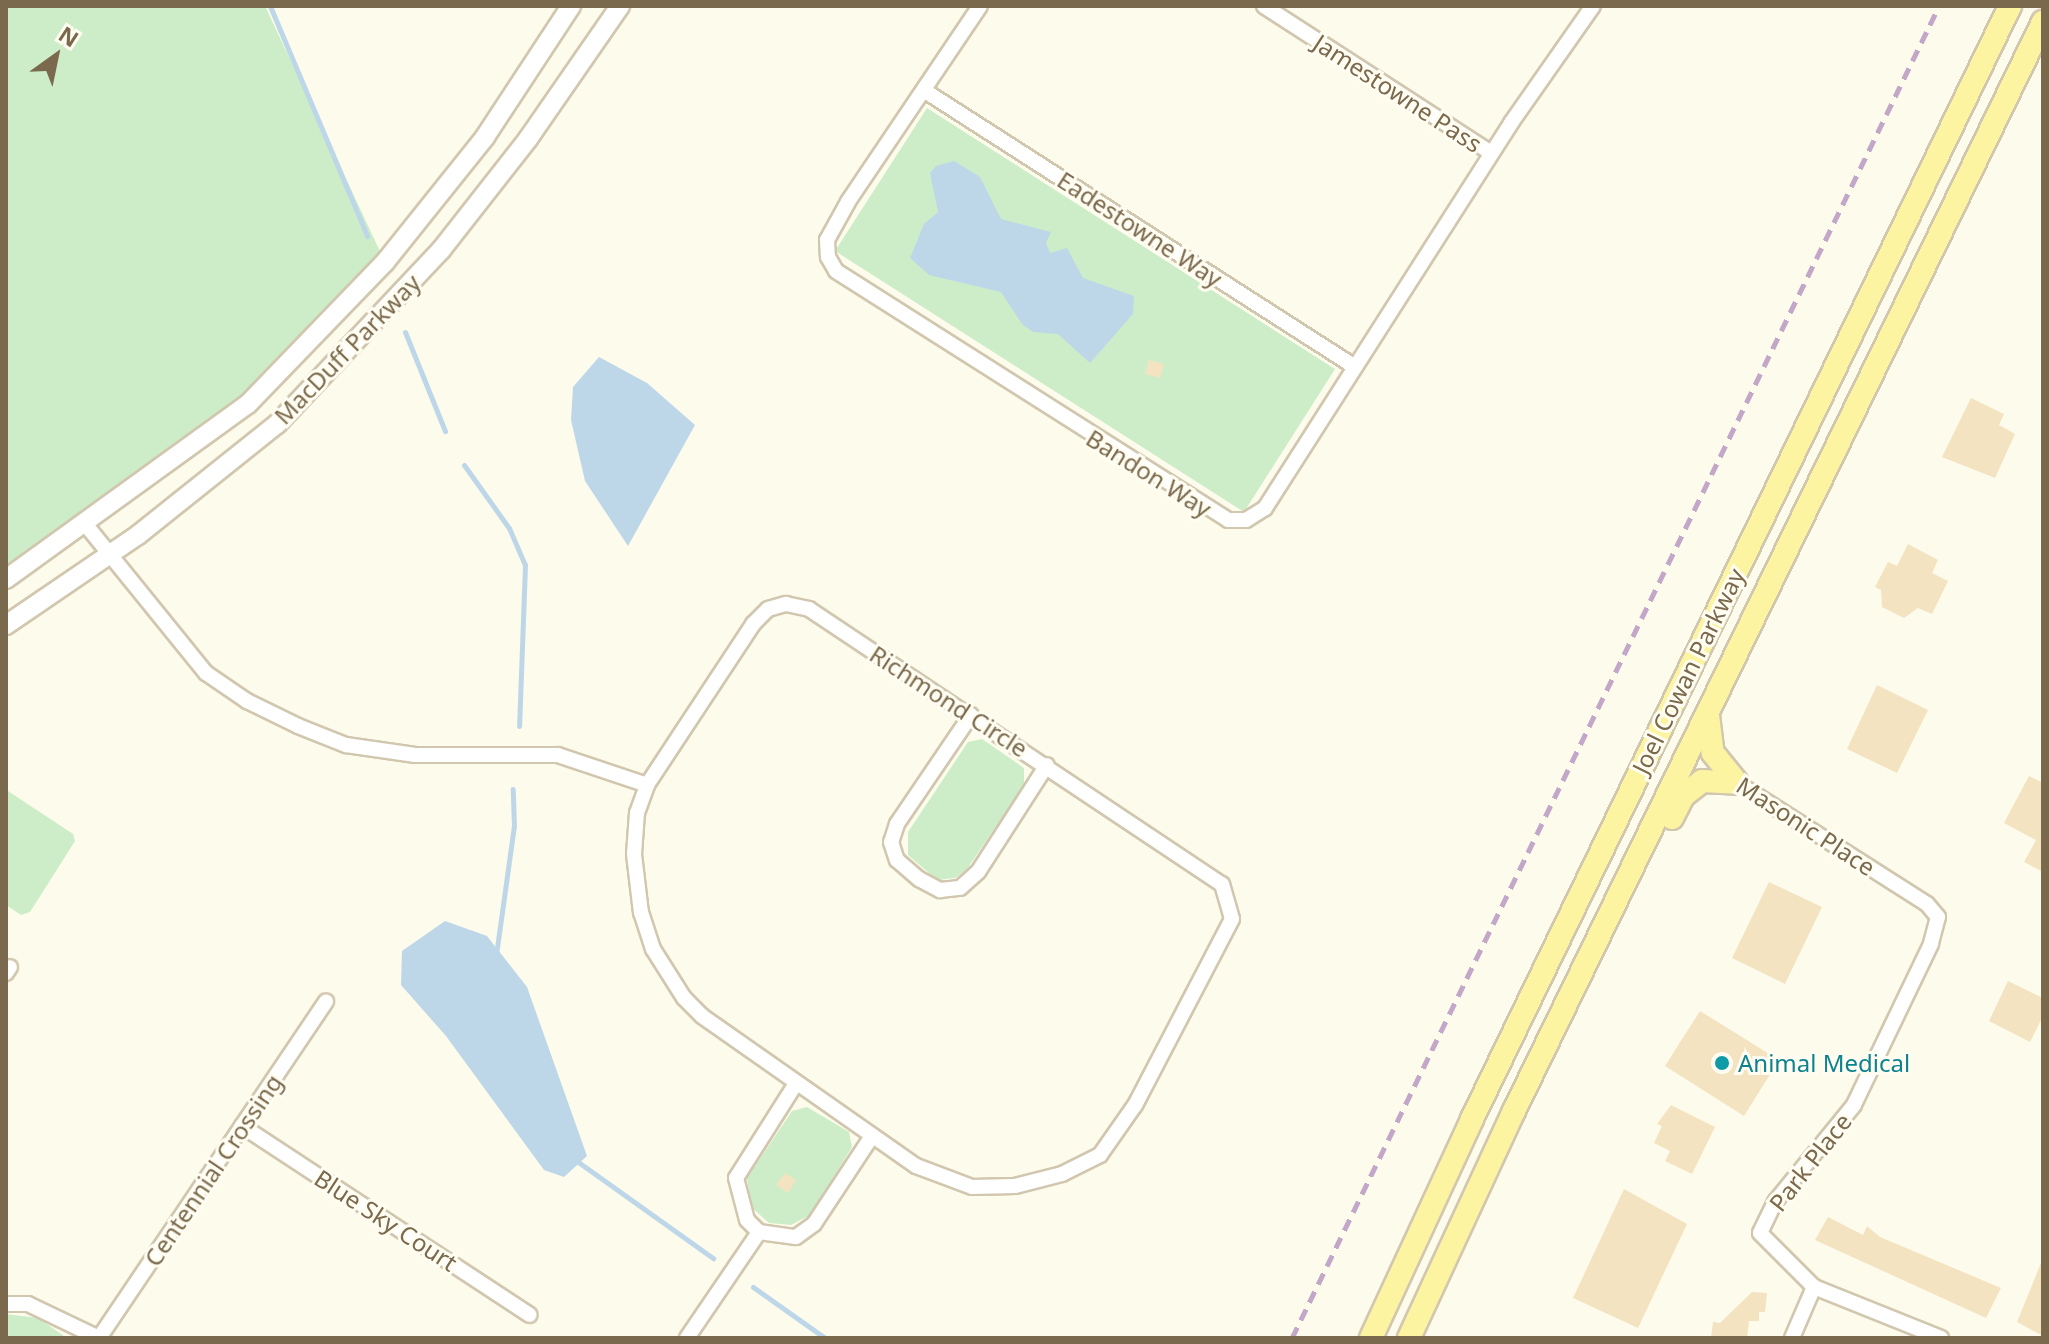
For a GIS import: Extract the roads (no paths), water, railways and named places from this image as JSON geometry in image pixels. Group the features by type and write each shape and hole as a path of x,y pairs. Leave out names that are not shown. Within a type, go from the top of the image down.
{"main road":[{"name":"Joel Cowan Parkway","path":"1371,1338 1472,1119 2010,6"},
{"name":"Joel Cowan Parkway","path":"1409,1338 1589,955 2043,22"},
{"name":"Masonic Place","path":"1707,713 1713,753 1737,783"},
{"path":"1589,955 1619,920 1683,796 1702,781 1737,783"}],"street":[{"name":"MacDuff Parkway","path":"6,579 86,525 248,404 385,262 485,137 571,6"},
{"name":"MacDuff Parkway","path":"6,625 110,554 277,424 362,338 441,250 528,139 620,6"},
{"name":"Bandon Way","path":"980,6 827,240 828,257 836,271 1212,515 1228,520 1258,515 1491,153 1593,6"},
{"name":"Jamestowne Pass","path":"1264,6 1281,11 1491,153"},
{"name":"Eadestowne Way","path":"925,91 1355,367"},
{"path":"86,525 169,634 206,673 247,701 298,726 346,745 415,755 558,755 647,785"},
{"name":"Richmond Circle","path":"786,604 809,609 971,715 1207,869 1227,893 1232,919 1135,1105 1100,1155 1062,1174 1015,1186 972,1187 916,1166 795,1085 702,1016 684,998 653,949 641,913 634,854 637,813 647,785 753,624 768,609 786,604"},
{"path":"971,715 897,824 891,842 897,860 919,879 940,890 960,888 978,872 1047,765"},
{"name":"Masonic Place","path":"1737,783 1927,904 1938,917"},
{"name":"Park Place","path":"1814,1287 1760,1233 1775,1202 1854,1105 1931,944 1938,917"},
{"name":"Centennial Crossing","path":"99,1338 326,1001"},
{"path":"795,1085 740,1163 736,1178 747,1220 759,1232 779,1239 796,1237 814,1224 872,1136"},
{"name":"Blue Sky Court","path":"242,1126 530,1315"},
{"path":"687,1338 759,1232"},
{"path":"1792,1338 1814,1287 1941,1338"},
{"path":"6,1304 28,1304 99,1338"}],"water":[{"path":"954,161 980,177 1001,219 1051,232 1046,243 1050,253 1067,248 1083,278 1134,296 1133,314 1090,363 1058,334 1033,332 1022,324 1001,292 929,275 910,258 924,224 938,212 930,173 936,166"},
{"path":"599,357 647,383 695,425 628,546 585,481 571,420 573,387"},
{"path":"445,921 487,936 527,987 587,1156 564,1177 544,1170 446,1036 401,985 402,951"}],"waterway":[{"path":"270,6 367,236"},
{"path":"405,332 445,431"},
{"path":"464,465 509,528 525,565 519,726"},
{"path":"496,955 514,826 513,789"},
{"path":"574,1159 713,1258"},
{"path":"753,1287 825,1338"}],"railway":[{"path":"1292,1338 1939,6"}],"place":[{"name":"Animal Medical","path":"1722,1063"}]}
